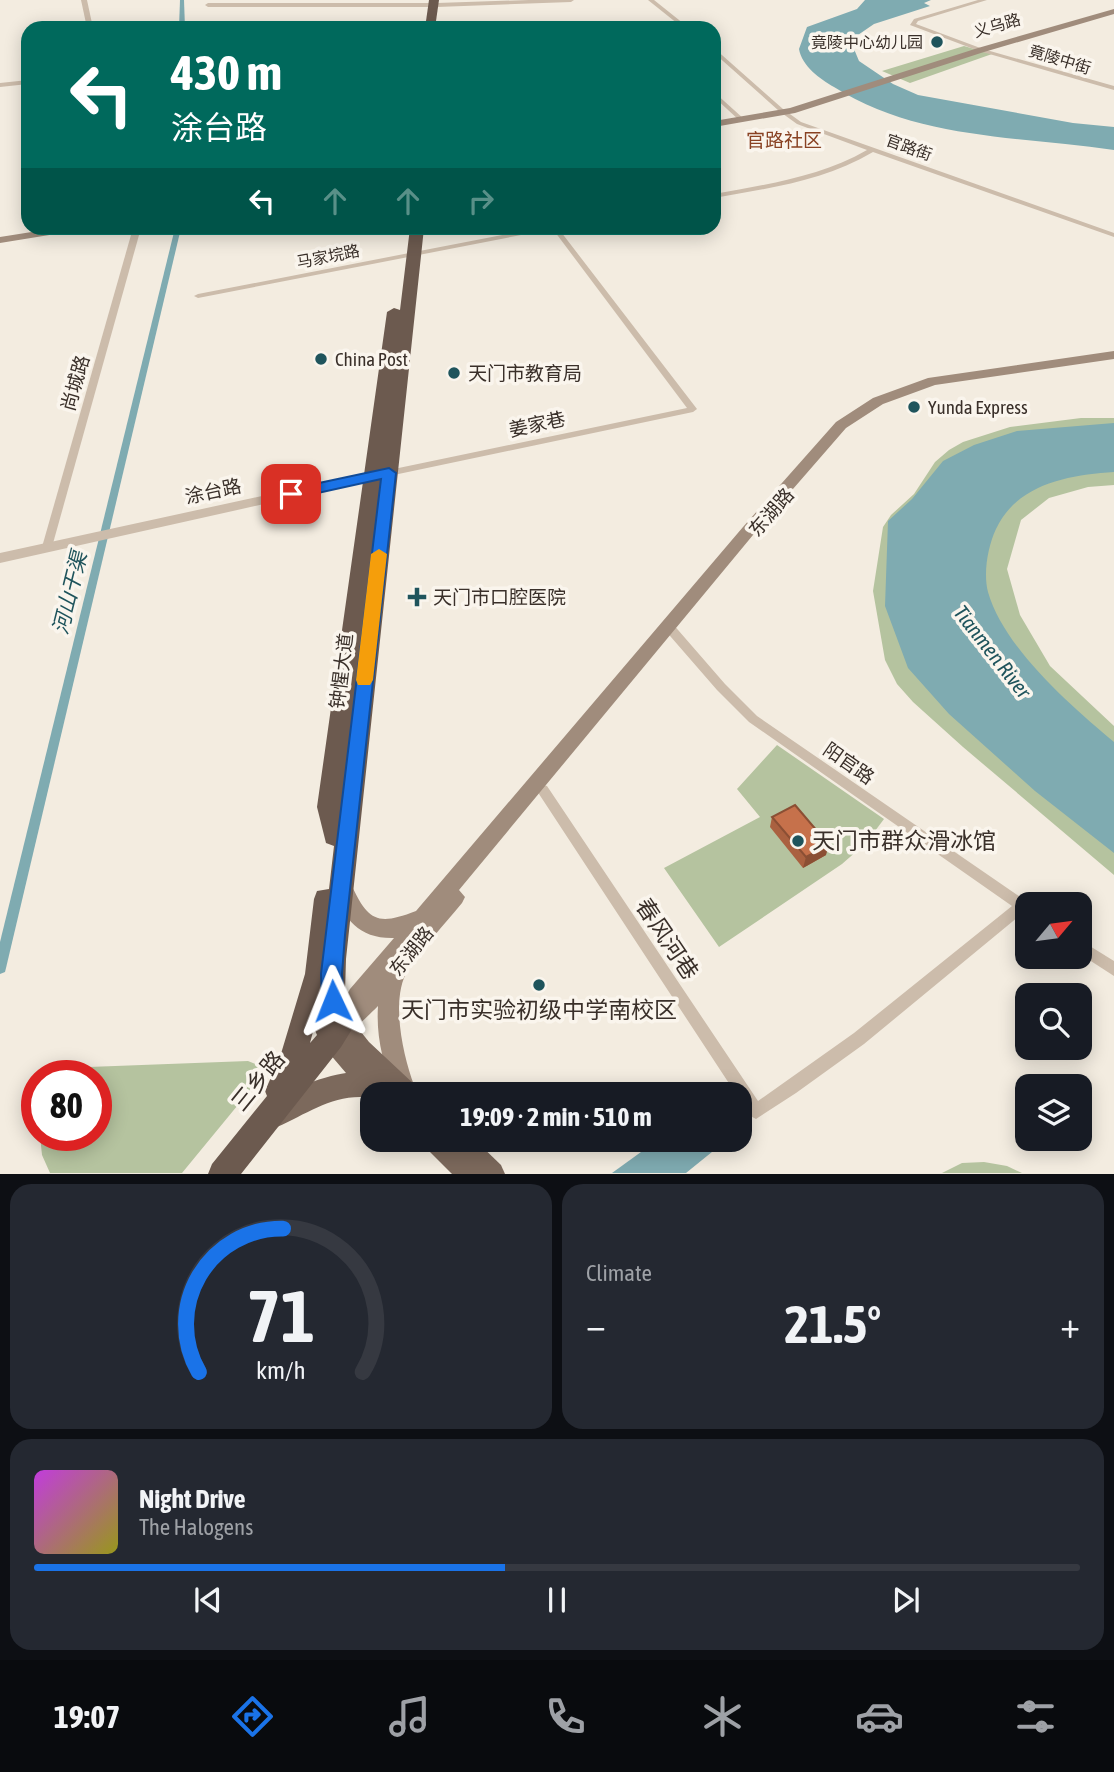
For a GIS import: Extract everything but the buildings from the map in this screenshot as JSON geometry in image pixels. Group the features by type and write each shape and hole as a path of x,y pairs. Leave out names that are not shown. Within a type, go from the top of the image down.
{"highway":[{"path":"440,2 445,16"},
{"path":"434,21 440,2"},
{"path":"440,2 440,21"},
{"name":"钟惺大道","path":"336,1032 332,974 341,877 355,836 384,474 388,381 402,316 410,253 409,235"},
{"path":"410,253 416,235"},
{"path":"384,474 400,403 402,316"},
{"name":"钟惺大道","path":"336,1032 322,1017 317,992 318,960 384,474"},
{"path":"262,1122 293,1057 318,960"},
{"name":"三乡路","path":"222,1174 336,1032"}],"main road":[{"name":"义乌路","path":"782,111 1114,9"},
{"path":"721,121 782,111"},
{"path":"0,240 21,234"},
{"name":"东湖路","path":"336,1032 358,996 426,915 670,628 833,441 852,423 897,396 947,381 1114,356"},
{"name":"东湖路","path":"336,1032 369,1001 397,968 543,790 670,628"},
{"path":"341,877 350,906 360,920 369,926 395,929 426,915"},
{"path":"397,968 389,1000 389,1045 403,1082"},
{"name":"钟惺大道","path":"336,1032 345,1055 374,1082"},
{"name":"钟惺大道","path":"336,1032 394,1082"},
{"path":"262,1122 306,1098 330,1089 360,1083"},
{"path":"448,1152 471,1174"},
{"path":"469,1152 492,1174"}],"street":[{"path":"83,0 88,21"},
{"path":"208,5 572,0"},
{"path":"651,0 677,21"},
{"name":"竟陵中街","path":"984,0 916,20 912,24 926,32 979,49 1114,88"},
{"name":"官路街","path":"721,60 782,111 807,126 1114,235"},
{"path":"0,85 21,83"},
{"path":"721,100 741,118"},
{"path":"721,195 827,174 848,166 873,149"},
{"name":"尚城路","path":"47,547 135,235"},
{"name":"马家垸路","path":"198,296 509,235"},
{"name":"姜家巷","path":"384,474 693,409 560,235"},
{"name":"涂台路","path":"47,547 384,474"},
{"path":"0,558 47,547"},
{"name":"阳官路","path":"670,628 753,719 1015,901"},
{"name":"春风河巷","path":"543,790 756,1111 850,1047 1015,916"},
{"path":"1092,954 1114,969"}],"green space":[{"path":"964,46 992,54 910,83 882,71"},
{"path":"1081,418 1114,418 1114,485 1088,487 1049,498 1021,520 1007,569 1020,615 1050,666 1114,726 1114,875 963,747 897,684 885,660 873,591 883,527 891,515 914,494 935,462 949,450 963,442 1010,427"},
{"path":"777,745 884,819 866,843 842,864 719,947 664,868 760,817 737,789"},
{"path":"248,1061 260,1066 260,1073 256,1083 182,1173 50,1173 42,1151 112,1151 112,1066"},
{"path":"984,1162 1007,1166 1022,1173 942,1173 962,1163"}],"water":[{"path":"865,0 931,0 924,3 930,6 874,24 855,37 854,49 859,61 893,84 918,95 1073,123 1114,127 1114,150 934,127 866,104 829,84 812,71 801,55 799,49 807,27 857,9"},
{"name":"Tianmen River","path":"1114,423 1114,472 1062,479 1030,492 1017,502 1005,514 993,536 986,577 996,613 1024,655 1059,693 1114,742 1114,853 1035,791 949,714 908,668 885,606 888,521 912,499 943,461 974,445 1017,431"},
{"path":"641,1152 712,1152 686,1173 612,1173"}],"waterway":[{"name":"河山干渠","path":"182,0 182,21"},
{"name":"河山干渠","path":"0,968 176,235"}],"slow traffic":[{"path":"364,680 379,554"}],"place":[{"name":"竟陵中心幼儿园","path":"937,42"},
{"name":"China Post","path":"321,359"},
{"name":"天门市教育局","path":"454,373"},
{"name":"Yunda Express","path":"914,407"},
{"name":"天门市口腔医院","path":"417,597"},
{"name":"天门市群众滑冰馆","path":"798,841"},
{"name":"天门市实验初级中学南校区","path":"539,985"}],"district":[{"name":"官路社区","path":"784,140"}],"route":[{"path":"291,494 389,473 335,935 333,1001"}]}
